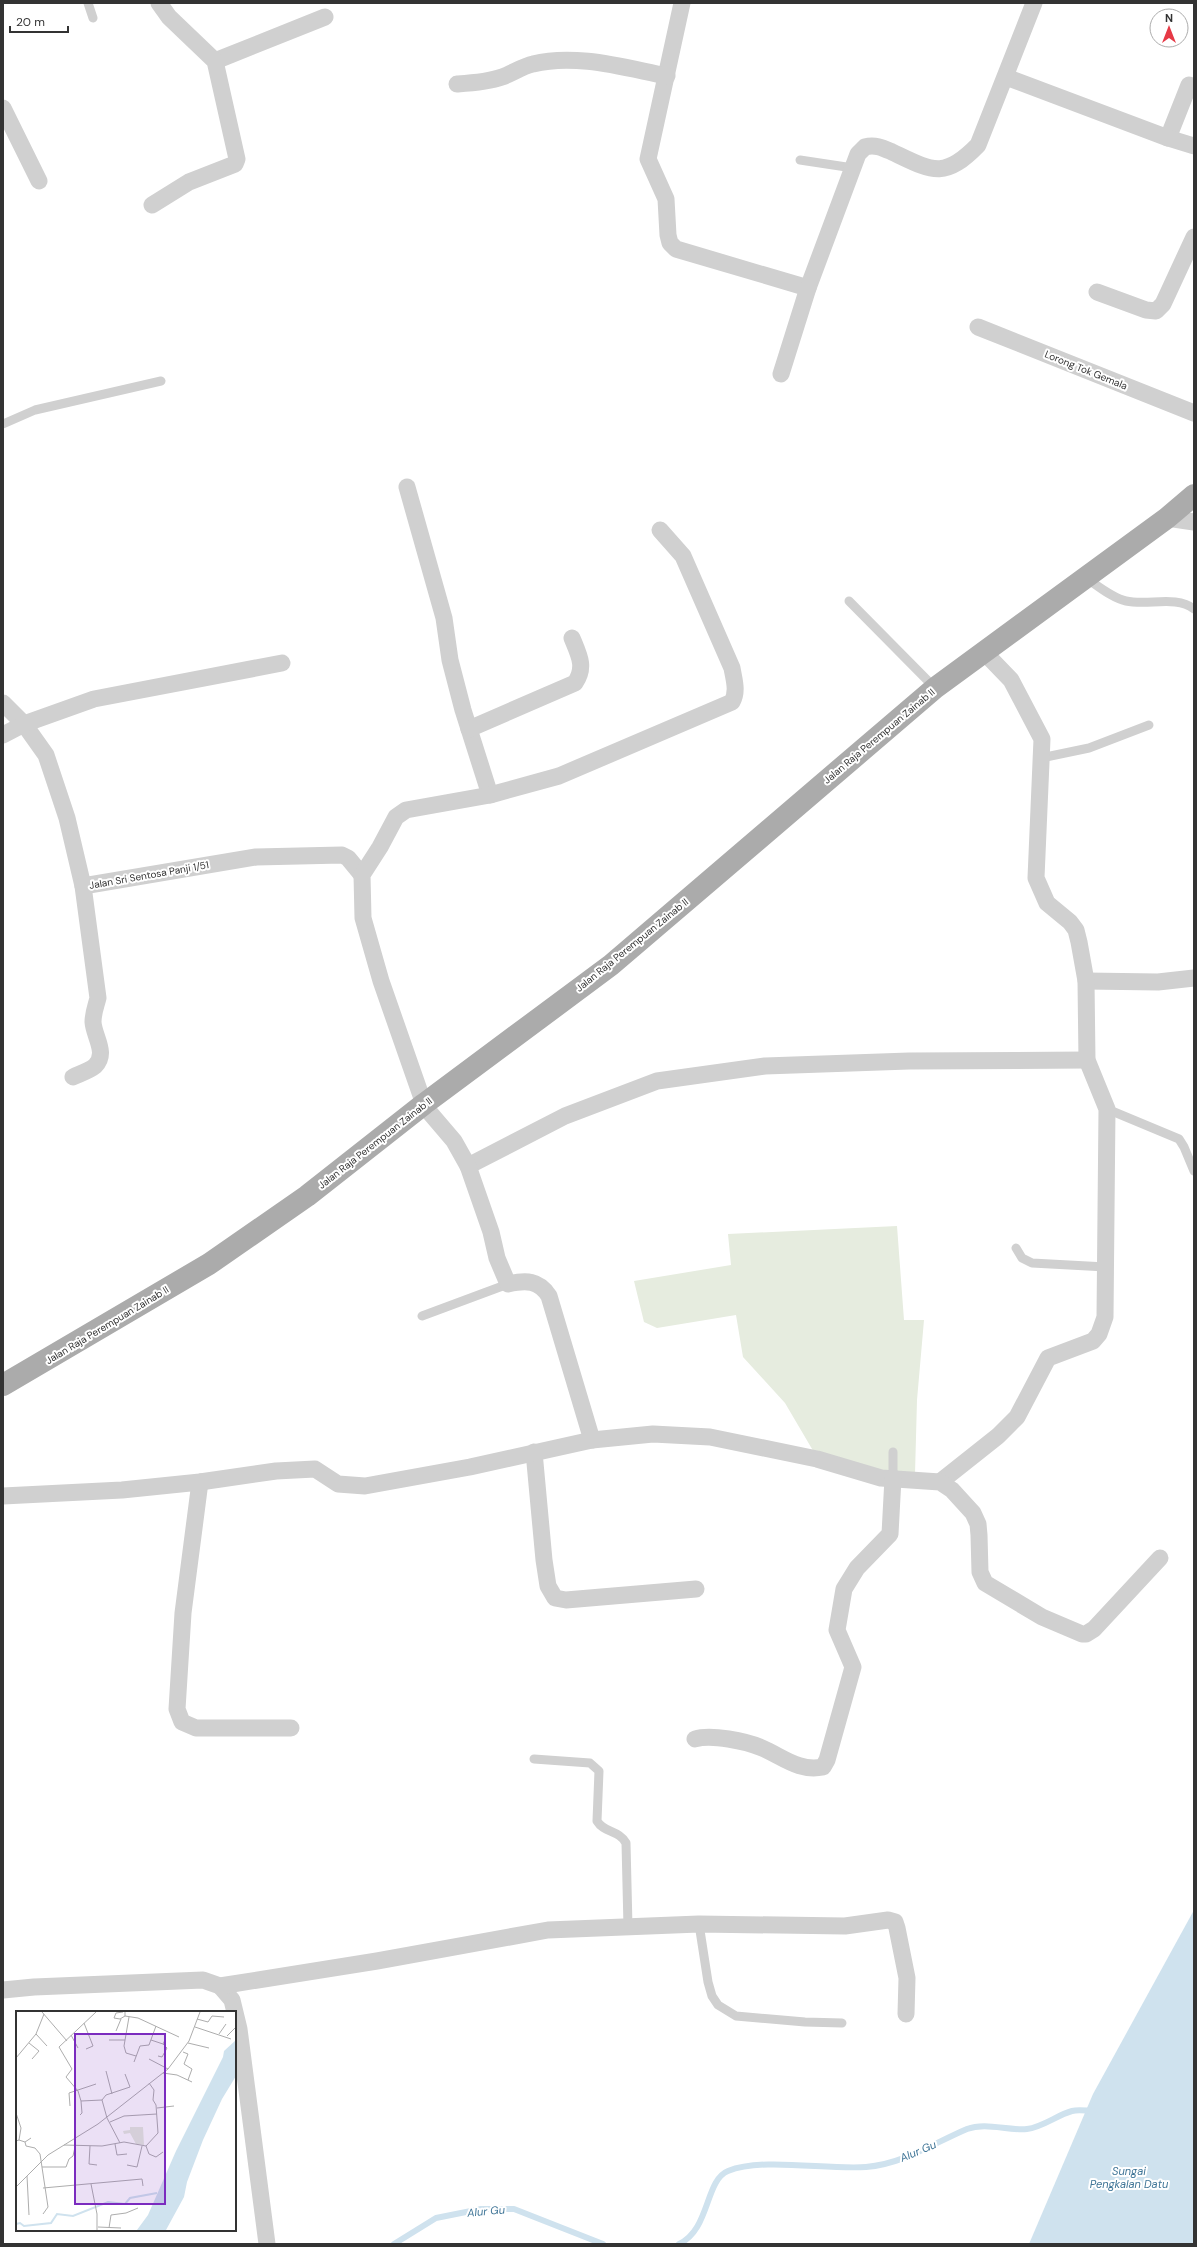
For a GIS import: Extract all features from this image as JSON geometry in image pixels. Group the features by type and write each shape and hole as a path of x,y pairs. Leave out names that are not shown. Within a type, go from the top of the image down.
{"main road":[{"name":"Jalan Raja Perempuan Zainab II","path":"3,1386 209,1264 307,1196 424,1104 611,965 935,688 1167,518 1194,495"}],"street":[{"path":"152,205 188,182 235,164 237,158 215,61 169,17 159,3"},
{"path":"682,3 648,159 666,199 670,244 676,249 808,288"},
{"path":"781,374 808,288 861,150 871,145 885,149 928,170 942,170 953,166 966,158 978,145 1034,3"},
{"path":"215,61 325,17"},
{"path":"457,84 483,82 501,77 533,64 552,61 597,63 667,76"},
{"path":"1006,77 1168,138 1194,146"},
{"path":"1168,138 1188,85"},
{"path":"3,108 39,181"},
{"path":"1097,292 1146,310 1156,311 1163,304 1194,237"},
{"name":"Lorong Tok Gemala","path":"978,326 1194,413"},
{"path":"407,487 440,604 450,660 490,796"},
{"path":"1167,518 1194,522"},
{"path":"592,1440 549,1296 543,1287 537,1284 520,1282 508,1284 497,1258 491,1232 468,1166 454,1141 424,1104 381,981 364,918 362,875 380,847 396,817 406,810 490,796 559,776 732,702 735,696 736,687 732,668 683,556 660,530"},
{"path":"469,728 575,683 581,675 582,664 572,638"},
{"path":"940,1482 998,1436 1017,1417 1048,1358 1085,1345 1099,1334 1105,1317 1107,1109 1087,1060 1086,981 1076,930 1064,916 1047,903 1036,878 1042,739 1011,680 984,652"},
{"path":"3,735 24,724 94,699 282,663"},
{"name":"Jalan Sri Sentosa Panji 1/51","path":"3,704 24,724 46,755 67,818 84,886 256,857 342,855 348,858 362,875"},
{"path":"72,1077 94,1066 100,1058 101,1050 93,1024 93,1015 98,998 84,886"},
{"path":"1086,981 1158,982 1194,978"},
{"path":"468,1166 566,1116 657,1081 765,1066 909,1061 1087,1060"},
{"path":"3,1496 122,1490 200,1482 276,1471 315,1470 338,1484 365,1486 592,1440 653,1434 710,1437 817,1460 862,1474 940,1482 952,1490 973,1513 978,1530 980,1572 985,1583 1037,1614 1077,1633 1086,1634 1094,1629 1160,1558"},
{"path":"534,1452 545,1567 548,1586 556,1598 566,1600 696,1589"},
{"path":"695,1739 705,1736 741,1743 762,1748 790,1763 804,1768 823,1767 827,1760 853,1667 837,1630 844,1589 857,1568 890,1534 893,1478"},
{"path":"200,1482 183,1613 177,1709 182,1722 196,1728 291,1728"},
{"path":"3,1990 34,1987 203,1980 220,1986 377,1961 548,1930 698,1924 845,1926 888,1920 895,1922 907,1978 906,2014"},
{"path":"220,1986 232,2000 235,2011"},
{"path":"236,2016 239,2028 267,2244"}],"lane":[{"path":"88,3 94,18"},
{"path":"800,160 854,168"},
{"path":"3,424 35,410 161,381"},
{"path":"1086,578 1117,598 1127,601 1178,603 1194,609"},
{"path":"849,601 935,688"},
{"path":"1041,758 1089,748 1149,725"},
{"path":"1107,1109 1179,1139 1194,1171"},
{"path":"1016,1248 1022,1258 1032,1263 1106,1267"},
{"path":"422,1316 508,1284"},
{"path":"893,1452 893,1478"},
{"path":"534,1759 590,1763 599,1771 597,1821 604,1829 619,1834 626,1842 628,1927"},
{"path":"698,1924 708,1982 712,1996 718,2005 736,2016 805,2022 842,2023"}],"shaded area":[{"path":"897,1226 904,1320 924,1320 917,1400 915,1474 893,1474 815,1454 785,1403 743,1357 736,1315 657,1328 644,1322 634,1281 731,1265 728,1234"}],"water":[{"name":"Sungai Pengkalan Datu","path":"1194,1910 1194,2244 1029,2244 1093,2094"}],"waterway":[{"name":"Alur Gu","path":"679,2244 689,2237 696,2228 715,2184 721,2176 728,2171 742,2167 776,2164 850,2167 880,2165 906,2157 974,2127 989,2126 1027,2129 1039,2126 1072,2111 1093,2111"},
{"name":"Alur Gu","path":"394,2244 436,2218 481,2209 514,2209 603,2244"}]}
